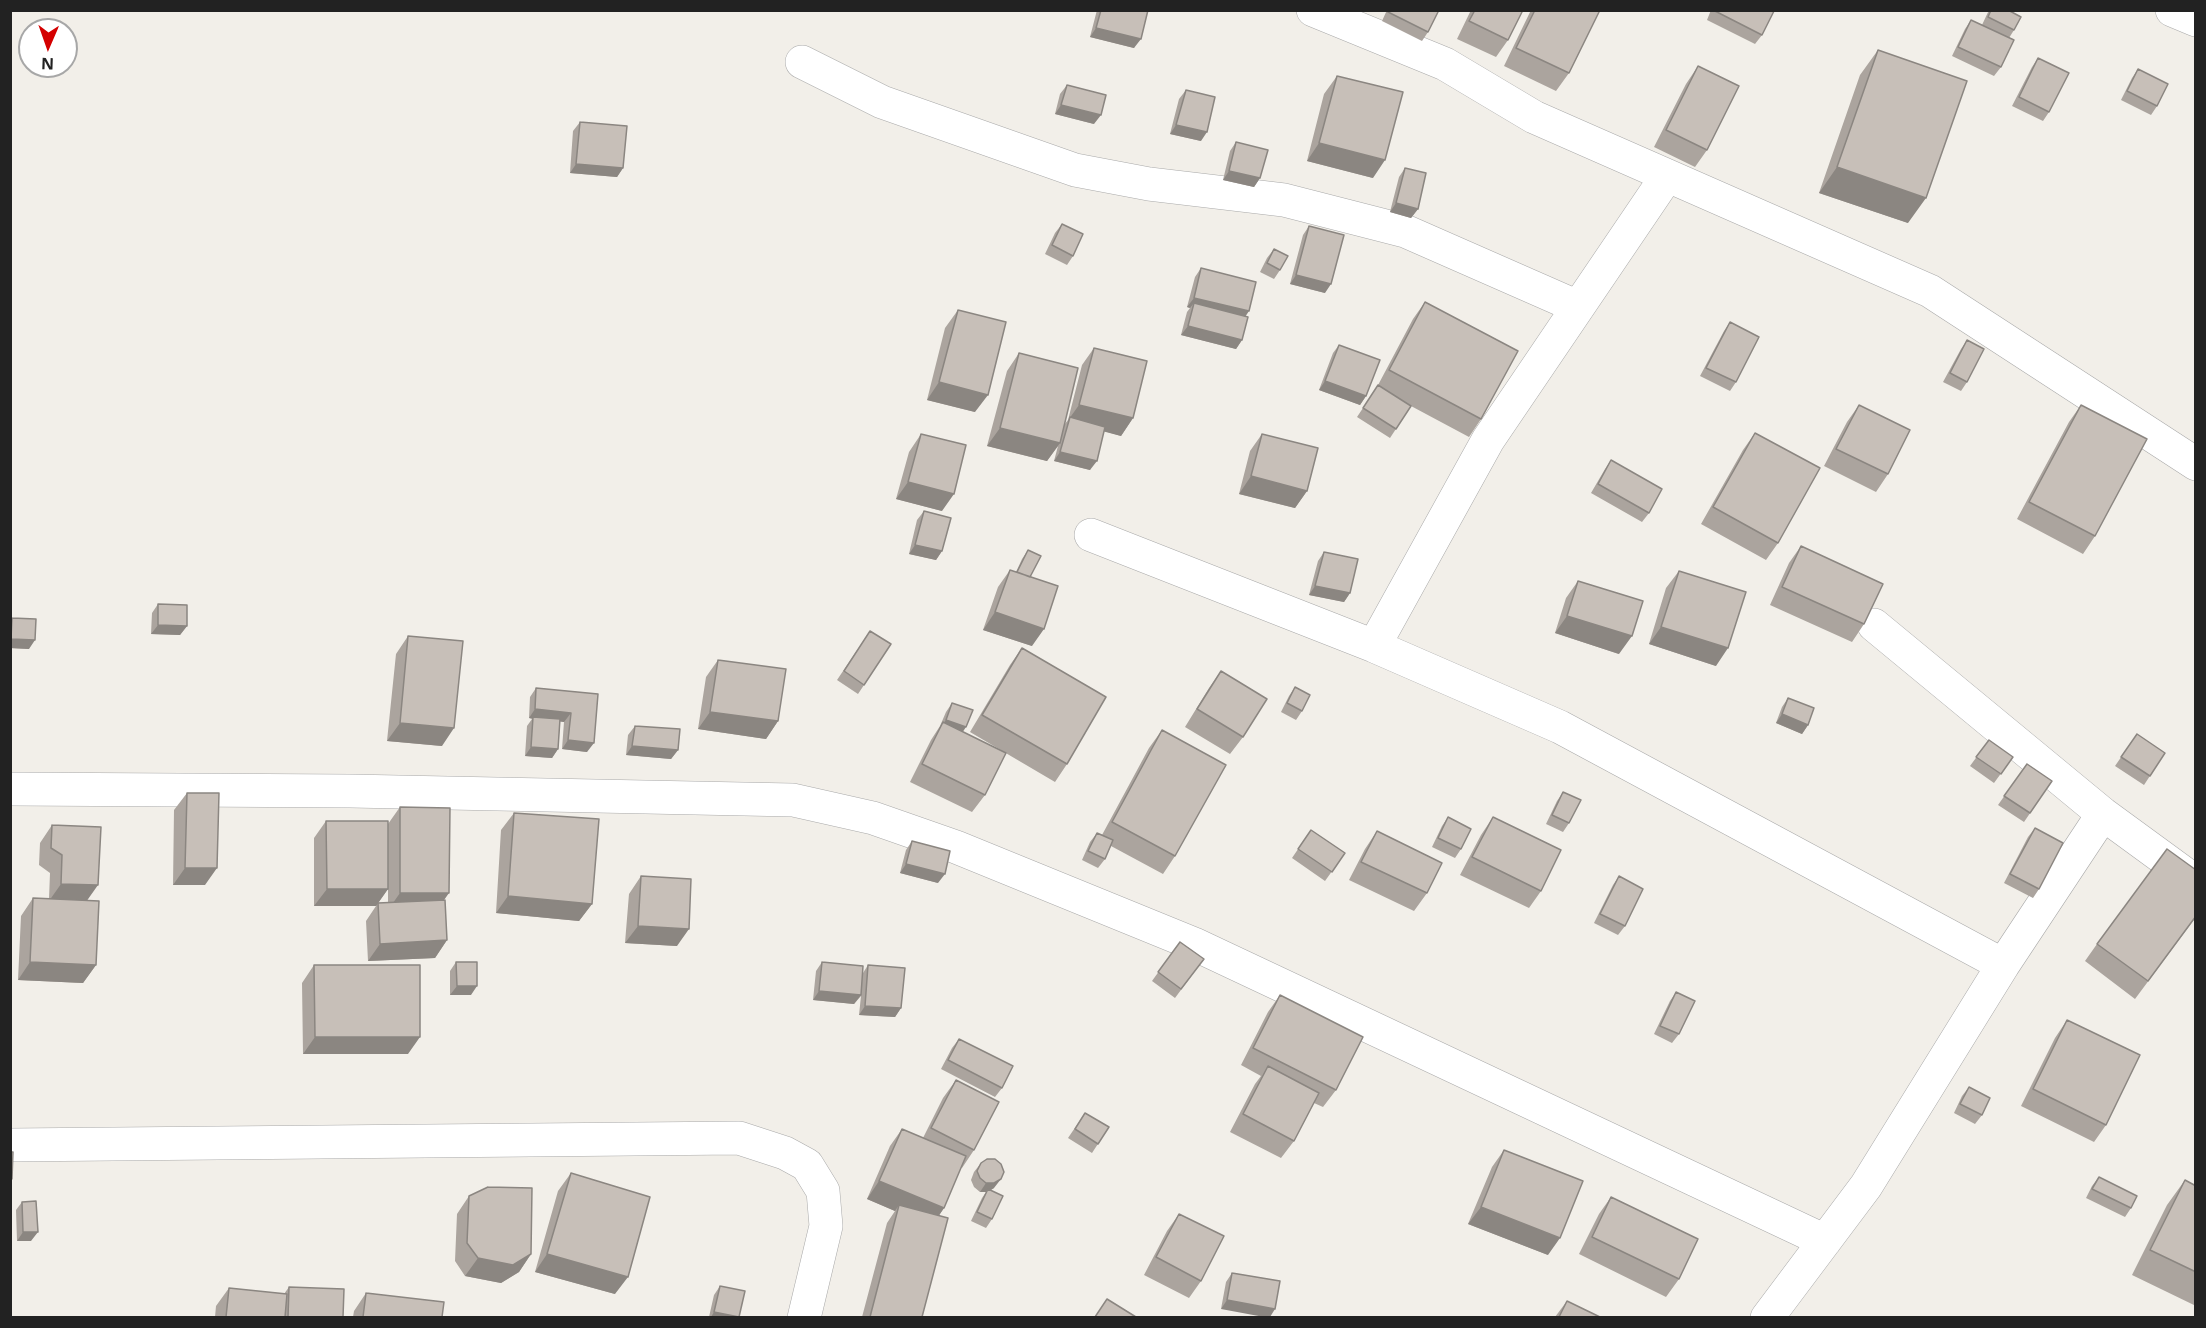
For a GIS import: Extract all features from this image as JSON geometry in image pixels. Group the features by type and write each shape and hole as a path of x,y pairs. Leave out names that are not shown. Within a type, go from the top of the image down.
{"street":[{"path":"1313,10 1445,64 1534,117 1930,291 2196,464"},
{"path":"2172,10 2196,20"},
{"path":"802,62 882,102 1075,170 1149,184 1284,200 1405,231 1578,307"},
{"path":"1374,646 1488,440 1667,176"},
{"path":"1091,535 1374,646 1560,727 2003,965"},
{"path":"1874,625 2103,814 2196,882"},
{"path":"10,789 350,791 793,800 873,818 956,847 1194,944 1825,1241"},
{"path":"1767,1317 1866,1186 2003,965 2103,814"},
{"path":"10,1145 739,1138 785,1153 807,1165 823,1191 826,1226 804,1317"}],"building":[{"path":"1101,10 1148,10 1141,39 1096,28"},
{"path":"1389,10 1439,10 1428,32 1388,12"},
{"path":"1475,10 1523,10 1508,40 1469,21"},
{"path":"1535,10 1600,10 1569,73 1516,48"},
{"path":"1713,10 1774,10 1774,11 1762,35"},
{"path":"1991,10 2008,10 2021,17 2014,30 1988,17"},
{"path":"1971,20 2014,40 2001,67 1958,47"},
{"path":"1878,50 1967,81 1926,198 1837,167"},
{"path":"2038,58 2069,73 2049,112 2019,97"},
{"path":"1698,66 1739,86 1707,150 1666,130"},
{"path":"2138,69 2168,84 2157,106 2127,91"},
{"path":"1337,76 1403,92 1385,160 1319,143"},
{"path":"1067,85 1106,95 1101,115 1061,105"},
{"path":"1186,90 1215,97 1207,132 1176,125"},
{"path":"580,122 627,126 623,168 576,164"},
{"path":"1236,142 1268,150 1260,178 1229,171"},
{"path":"1405,168 1426,173 1418,209 1396,203"},
{"path":"1062,224 1083,234 1073,256 1052,245"},
{"path":"1309,226 1344,235 1331,284 1296,275"},
{"path":"1274,249 1288,256 1280,270 1267,263"},
{"path":"1201,268 1256,282 1249,311 1194,298"},
{"path":"1425,302 1518,351 1481,419 1389,370"},
{"path":"1194,303 1248,317 1242,340 1188,326"},
{"path":"958,310 1006,322 988,395 939,382"},
{"path":"1730,322 1759,337 1736,382 1706,368"},
{"path":"1967,340 1984,349 1967,382 1950,373"},
{"path":"1339,345 1380,360 1366,396 1325,381"},
{"path":"1094,348 1147,361 1133,418 1079,405"},
{"path":"1019,353 1078,368 1060,443 1000,428"},
{"path":"1378,385 1411,406 1396,429 1363,408"},
{"path":"1859,405 1910,430 1888,474 1836,449"},
{"path":"2081,405 2147,439 2095,536 2029,502"},
{"path":"1070,417 1105,427 1097,461 1060,452"},
{"path":"1755,433 1820,468 1778,543 1713,507"},
{"path":"921,434 966,445 954,494 908,482"},
{"path":"1262,434 1318,448 1307,491 1251,476"},
{"path":"1611,460 1662,489 1649,513 1598,484"},
{"path":"924,511 951,518 942,551 915,545"},
{"path":"1801,546 1883,584 1864,624 1782,587"},
{"path":"1028,550 1041,556 1030,577 1017,572"},
{"path":"1324,552 1358,559 1350,593 1315,586"},
{"path":"1010,570 1058,586 1044,629 995,612"},
{"path":"1679,571 1746,592 1728,648 1661,627"},
{"path":"1578,581 1643,601 1632,636 1567,616"},
{"path":"158,604 187,605 187,626 158,625"},
{"path":"12,618 36,619 35,640 11,639"},
{"path":"870,631 891,644 864,685 844,671"},
{"path":"408,636 463,641 454,728 400,723"},
{"path":"1022,648 1106,697 1067,764 982,715"},
{"path":"718,660 786,669 778,721 710,712"},
{"path":"1221,671 1267,699 1243,737 1197,709"},
{"path":"1295,687 1310,695 1302,711 1287,703"},
{"path":"536,688 598,694 594,743 568,740 571,713 535,709"},
{"path":"1788,698 1814,708 1808,725 1782,714"},
{"path":"952,703 973,710 966,727 946,720"},
{"path":"533,717 560,719 558,749 531,747"},
{"path":"943,722 1006,753 985,795 922,764"},
{"path":"635,726 680,729 678,750 632,746"},
{"path":"1162,730 1226,765 1175,856 1112,822"},
{"path":"2137,734 2165,753 2150,776 2121,757"},
{"path":"1989,740 2013,757 2001,774 1976,757"},
{"path":"2027,764 2052,781 2030,813 2004,796"},
{"path":"1563,792 1581,800 1569,823 1552,815"},
{"path":"187,793 219,793 217,868 185,868"},
{"path":"400,807 450,808 449,893 400,893"},
{"path":"514,813 599,819 592,904 508,896"},
{"path":"1448,817 1471,829 1461,849 1438,838"},
{"path":"1493,817 1561,850 1541,891 1472,857"},
{"path":"326,821 388,821 388,889 327,889"},
{"path":"52,825 101,827 98,885 61,884 62,855 51,848"},
{"path":"2035,828 2063,843 2039,889 2010,874"},
{"path":"1311,830 1345,853 1332,872 1298,849"},
{"path":"1377,831 1442,863 1427,893 1361,862"},
{"path":"1097,833 1113,840 1105,859 1088,851"},
{"path":"912,841 950,851 945,874 906,864"},
{"path":"2167,849 2196,870 2196,916 2148,981 2097,944"},
{"path":"641,876 691,879 689,929 638,926"},
{"path":"1619,876 1643,889 1625,926 1600,914"},
{"path":"33,898 99,901 96,965 30,962"},
{"path":"445,900 447,940 380,944 378,903"},
{"path":"1180,942 1204,959 1181,989 1158,972"},
{"path":"456,962 477,962 477,986 457,986"},
{"path":"822,962 863,966 861,995 819,991"},
{"path":"314,965 420,965 420,1037 315,1037"},
{"path":"868,965 905,968 901,1008 865,1006"},
{"path":"1676,992 1695,1001 1679,1034 1660,1026"},
{"path":"1280,995 1363,1037 1336,1090 1253,1048"},
{"path":"2067,1020 2140,1055 2106,1125 2033,1089"},
{"path":"959,1039 1013,1066 1002,1088 948,1060"},
{"path":"1268,1066 1319,1093 1294,1141 1243,1114"},
{"path":"956,1080 999,1102 974,1150 931,1128"},
{"path":"1969,1087 1990,1098 1982,1115 1960,1104"},
{"path":"1085,1113 1109,1127 1098,1144 1075,1129"},
{"path":"902,1129 966,1156 944,1208 879,1181"},
{"path":"1504,1150 1583,1181 1560,1238 1481,1207"},
{"path":"10,1152 13,1152 12,1179 10,1179"},
{"path":"987,1159 995,1159 1001,1164 1004,1172 1001,1179 994,1183 986,1183 977,1171 981,1163"},
{"path":"571,1173 650,1197 628,1277 547,1254"},
{"path":"2099,1177 2137,1196 2131,1208 2092,1189"},
{"path":"2185,1180 2196,1186 2196,1272 2150,1250"},
{"path":"488,1187 532,1188 531,1254 513,1265 478,1258 467,1243 469,1196"},
{"path":"988,1189 1003,1196 992,1219 977,1212"},
{"path":"1611,1197 1698,1239 1679,1279 1592,1237"},
{"path":"36,1201 38,1232 23,1232 22,1202"},
{"path":"899,1205 948,1218 922,1317 870,1317"},
{"path":"1179,1214 1224,1236 1201,1281 1156,1257"},
{"path":"1232,1273 1280,1281 1275,1309 1227,1300"},
{"path":"720,1286 745,1291 739,1317 714,1312"},
{"path":"289,1287 344,1289 343,1317 288,1317"},
{"path":"229,1288 287,1294 285,1317 226,1317"},
{"path":"366,1293 444,1302 442,1317 363,1317"},
{"path":"1107,1299 1136,1317 1095,1317"},
{"path":"1567,1301 1600,1317 1559,1317"}]}
